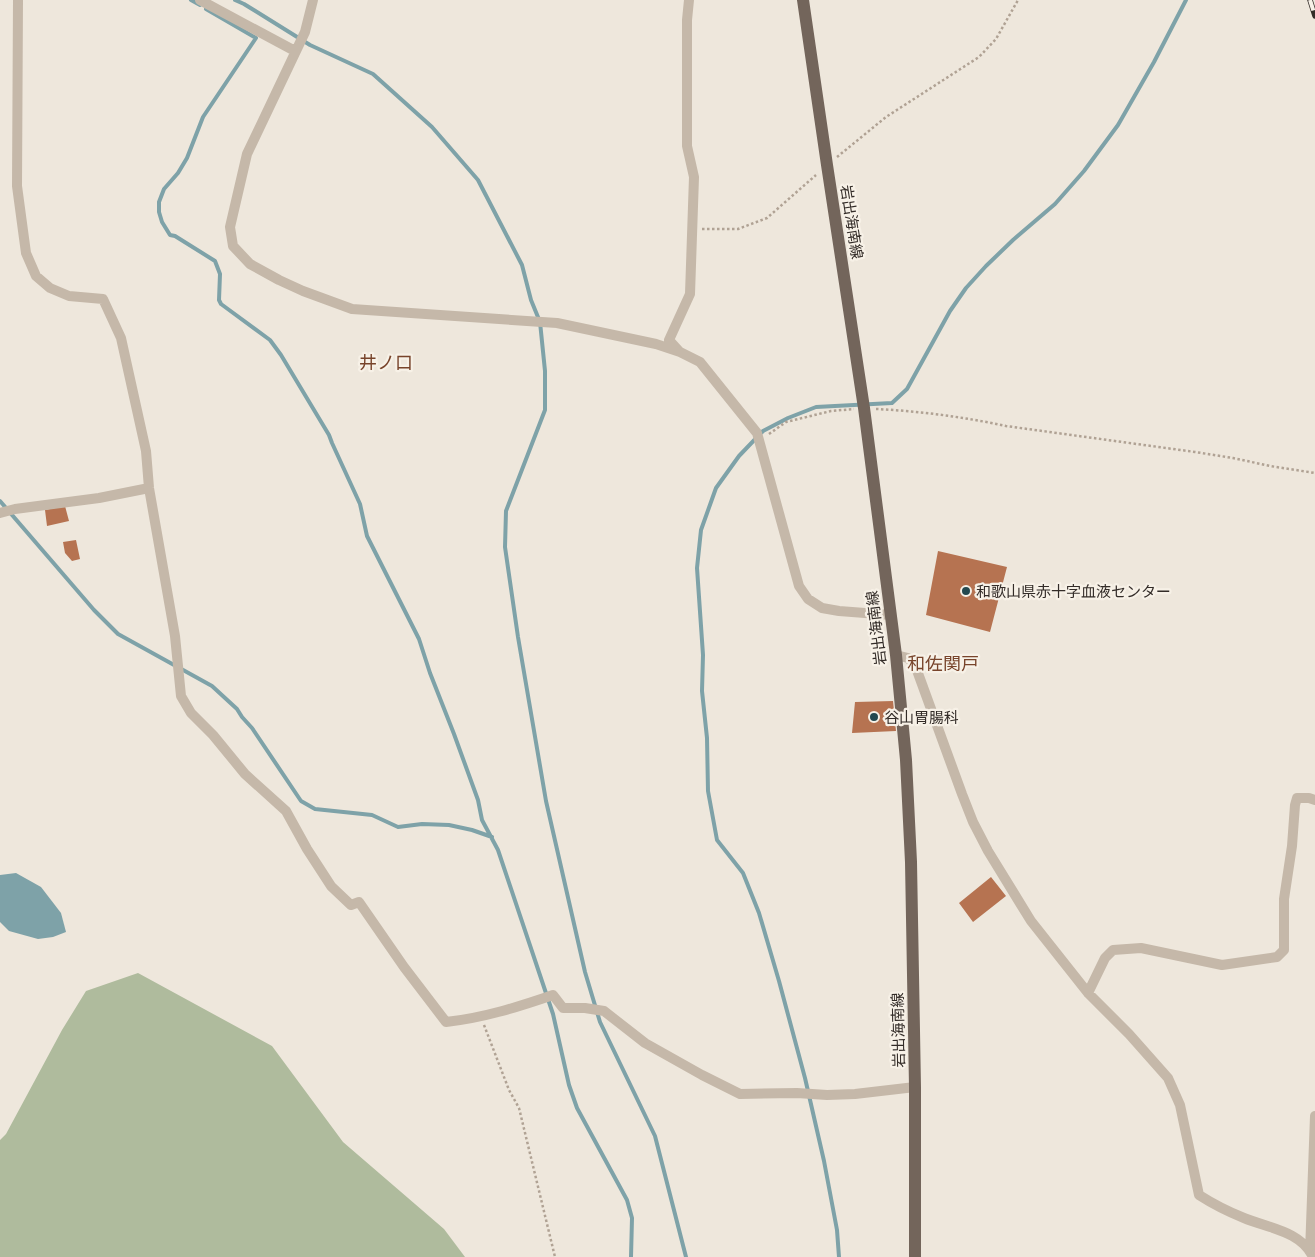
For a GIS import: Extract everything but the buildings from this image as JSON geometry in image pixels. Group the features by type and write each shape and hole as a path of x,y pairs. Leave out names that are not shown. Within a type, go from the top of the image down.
{"main road":[{"name":"岩出海南線","path":"803,0 864,408 896,655 906,760 912,862 915,1257"}],"street":[{"path":"18,0 17,186 26,253 36,276 50,288 69,296 103,299 121,338 146,451 149,488 176,636 181,696 191,713 213,735 245,774 286,811 307,849 331,886 351,905 359,902 404,967 446,1022 511,1009 553,995 563,1008 585,1008 604,1011 645,1043 740,1094 855,1094 915,1087"},
{"path":"200,0 295,51"},
{"path":"313,0 304,32 247,154 230,228 233,246 250,264 279,280 352,309 556,323 656,344 680,352 700,362 757,433 799,586 808,599 822,608 891,616"},
{"path":"680,352 669,340 690,294 694,177 688,146 687,20 689,0"},
{"path":"0,513 15,509 99,498 149,488"},
{"path":"896,655 908,658 915,665 973,822 988,852 1031,921 1088,993 1134,1039 1168,1078 1180,1105 1200,1195 1210,1202 1244,1218 1293,1235 1312,1254"},
{"path":"1088,993 1105,958 1113,950 1140,948 1222,965 1277,957 1284,950 1284,899 1292,846 1295,805 1297,798 1315,800"},
{"path":"1312,1254 1315,1116"}],"path":[{"path":"693,228 738,229 767,218 827,165 886,117 979,57 996,40 1018,0"},
{"path":"760,440 786,422 831,411 864,408 904,410 1214,455 1315,473"},
{"path":"481,1016 509,1090 519,1108 555,1257"}],"green space":[{"path":"138,973 272,1046 343,1142 444,1229 465,1257 0,1257 0,1140 6,1134 62,1030 86,991"}],"water":[{"path":"16,873 41,887 61,913 66,932 53,937 38,939 9,931 0,922 0,875"}],"waterway":[{"path":"191,0 200,5"},
{"path":"235,0 310,45 373,74 432,127 478,180 522,265 531,300 540,322 545,371 545,410 506,511 505,547 518,637 546,801 585,972 600,1022 655,1136 686,1257"},
{"path":"839,1257 837,1230 824,1161 805,1078 779,981 759,913 743,873 717,840 708,791 707,738 702,691 703,655 697,568 701,530 716,488 739,456 763,431 788,418 816,407 892,403 907,389 950,311 966,288 1013,240 1055,204 1084,171 1118,125 1154,62 1186,0"},
{"path":"206,9 256,38 203,117 187,158 178,173 164,189 159,202 162,222 170,235 175,236 215,261 220,274 219,300 221,304 270,340 329,435 360,504 367,536 419,639 478,800 482,820 498,850 553,1014 569,1085 577,1108 627,1200 632,1218 631,1257"},
{"path":"0,501 94,610 118,634 212,686 237,709 301,801 315,809 372,815 398,827 422,824 449,825 492,837"}],"railway":[{"path":"1310,0 1315,16"}],"place":[{"name":"和歌山県赤十字血液センター","path":"966,591"},
{"name":"谷山胃腸科","path":"874,717"}],"district":[{"name":"井ノ口","path":"386,362"},
{"name":"和佐関戸","path":"943,663"}]}
